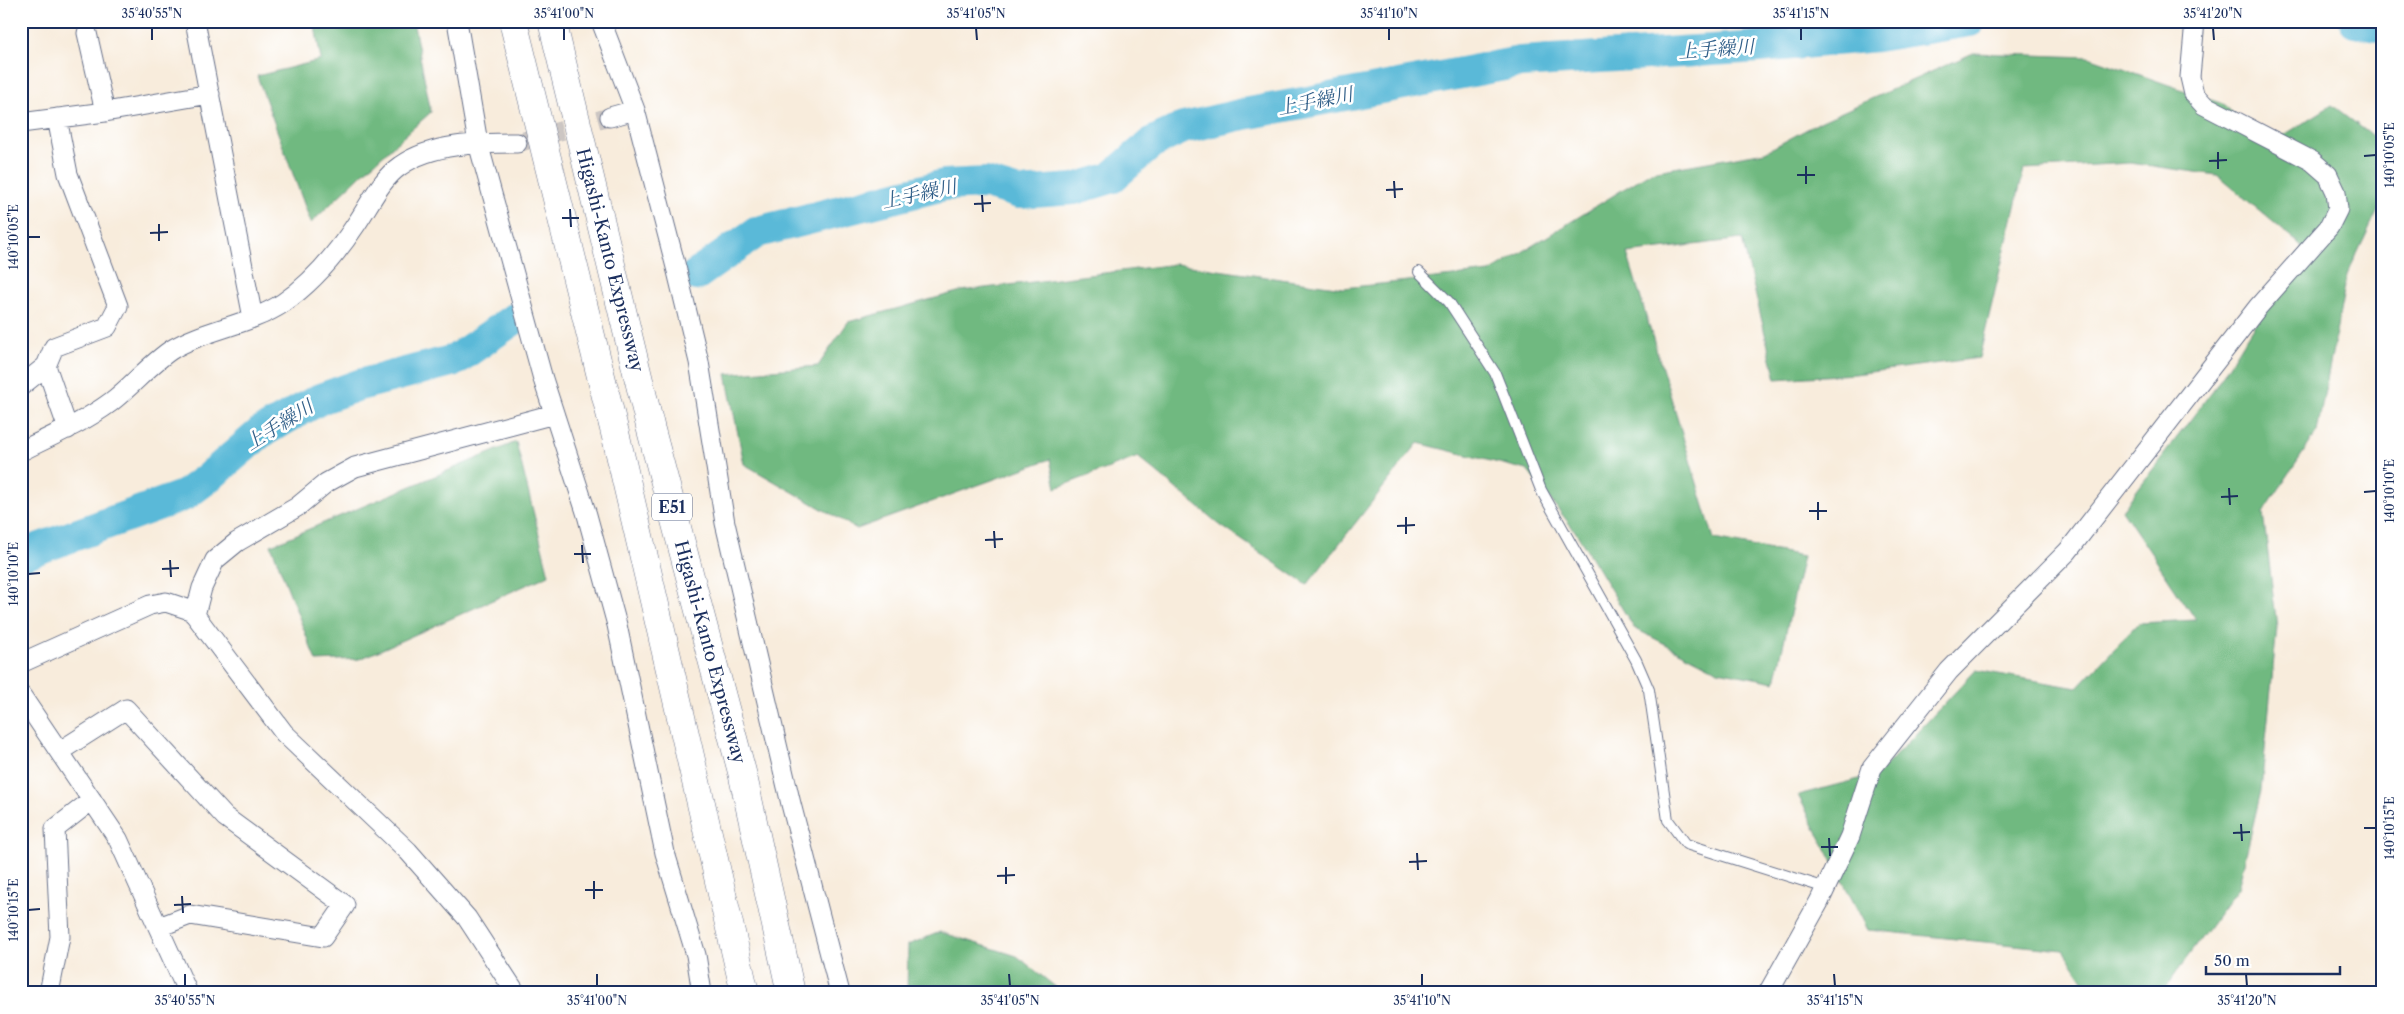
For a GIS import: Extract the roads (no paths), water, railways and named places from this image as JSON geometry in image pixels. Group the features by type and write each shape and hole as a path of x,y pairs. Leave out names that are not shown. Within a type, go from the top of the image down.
{"highway":[{"name":"Higashi-Kanto Expressway","path":"513,21 617,441 745,993"},
{"name":"Higashi-Kanto Expressway","path":"552,21 651,430 742,772 791,993"}],"street":[{"path":"195,21 253,318"},
{"path":"458,21 478,143 554,414 587,515 616,625 665,854 696,955 702,993"},
{"path":"601,21 635,110 699,362 725,523 790,804 840,993"},
{"path":"1768,993 1826,888 1850,836 1872,768 1949,670 2068,551 2258,307 2318,242 2329,227 2338,209 2336,192 2328,175 2312,161 2204,105 2194,94 2190,77 2196,21"},
{"path":"87,33 106,112"},
{"path":"21,123 106,112 210,94"},
{"path":"610,117 635,110"},
{"path":"21,386 46,366 54,347 107,327 118,306 68,174 57,118"},
{"path":"21,451 68,429 111,402 172,350 253,318 283,303 312,277 346,238 390,174 401,165 436,151 478,143 517,143"},
{"path":"46,366 68,429"},
{"path":"195,614 202,588 215,560 237,542 297,507 326,483 355,467 554,414"},
{"path":"21,663 150,605 166,602 190,610 195,614 284,733 408,851 467,918 516,993"},
{"path":"21,695 118,839 188,993"},
{"path":"60,751 126,709 224,817 345,905 323,937 190,915 159,927"},
{"path":"49,993 60,936 54,829 92,800"}],"lane":[{"path":"1419,272 1449,302 1494,373 1541,490 1636,660 1649,690 1668,820 1686,844 1826,888"}],"waterway":[{"name":"上手繰川","path":"696,275 757,232 944,185 986,183 1019,193 1074,189 1111,178 1153,142 1183,128 1239,115 1520,62 1760,47 1877,36 1970,21"},
{"name":"上手繰川","path":"2355,21 2383,26"},
{"name":"上手繰川","path":"21,555 185,495 260,433 320,399 359,385 455,360 514,319"}],"tunnel":[{"path":"517,143 610,117"}]}
